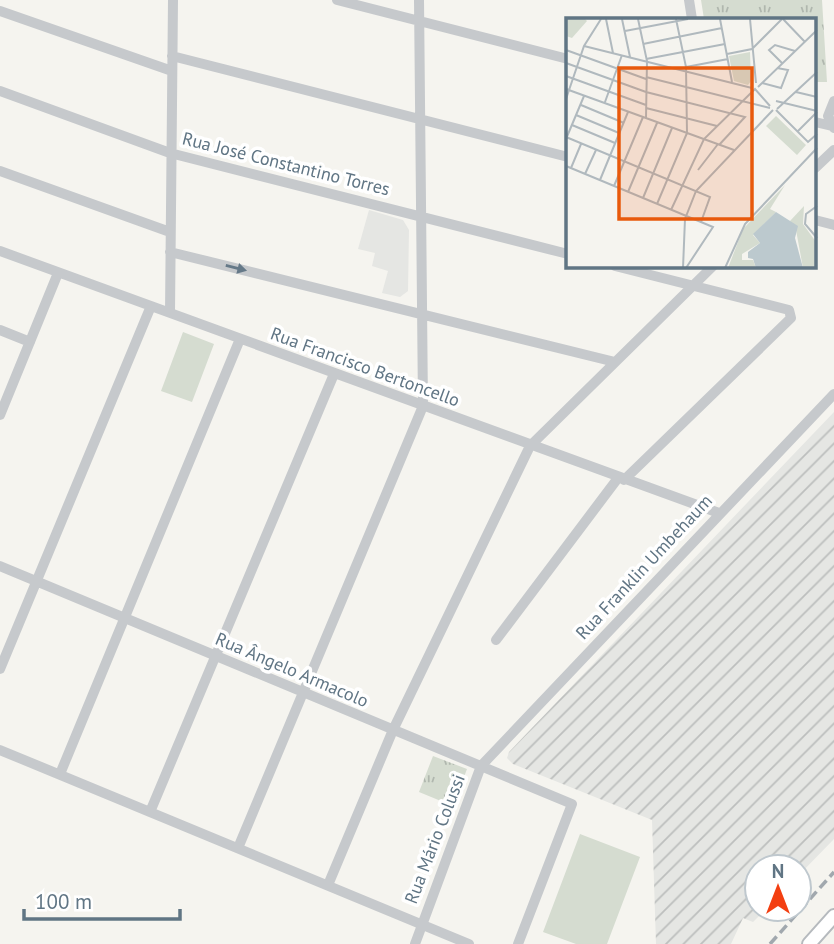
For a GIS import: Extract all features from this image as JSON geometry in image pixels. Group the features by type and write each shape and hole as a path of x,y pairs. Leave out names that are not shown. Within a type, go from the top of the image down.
{"main road":[{"path":"809,944 834,916"}],"street":[{"path":"170,313 173,0"},
{"path":"337,0 566,58"},
{"path":"238,848 423,406 419,0"},
{"path":"689,0 692,18"},
{"path":"0,11 172,71"},
{"path":"172,56 566,156"},
{"name":"Rua José Constantino Torres","path":"0,90 170,153 566,253"},
{"path":"833,127 828,110 834,101"},
{"path":"816,122 833,127"},
{"path":"816,167 834,150"},
{"path":"0,171 170,232"},
{"path":"816,220 834,225"},
{"name":"Rua Francisco Bertoncello","path":"0,251 719,513"},
{"path":"170,252 615,362"},
{"path":"496,640 621,479 791,318 789,310 623,268"},
{"path":"328,885 393,730 530,446 711,268"},
{"path":"1,410 58,273"},
{"path":"0,669 150,306"},
{"path":"0,330 30,342"},
{"path":"60,774 240,339"},
{"path":"150,812 334,374"},
{"name":"Rua Franklin Umbehaum","path":"481,766 834,394"},
{"name":"Rua Ângelo Armacolo","path":"0,566 572,804 518,944"},
{"path":"0,750 469,944"},
{"name":"Rua Mário Colussi","path":"415,944 481,766"},
{"name":"Rua Mário Colussi","path":"421,925 424,944"}],"shaded area":[{"path":"369,210 403,220 409,230 408,291 400,297 382,293 388,271 372,266 375,253 358,249"},
{"path":"834,412 834,839 813,861 813,853 743,853 743,918 731,944 656,944 652,820 513,764 507,758 509,752"}],"green space":[{"path":"701,0 822,0 827,82 816,82 816,18 704,18"},
{"path":"183,332 214,344 192,402 161,391"},
{"path":"433,756 467,769 453,806 419,792"},
{"path":"580,834 640,857 607,944 576,944 543,932"}],"railway":[{"path":"770,944 834,872"}]}
